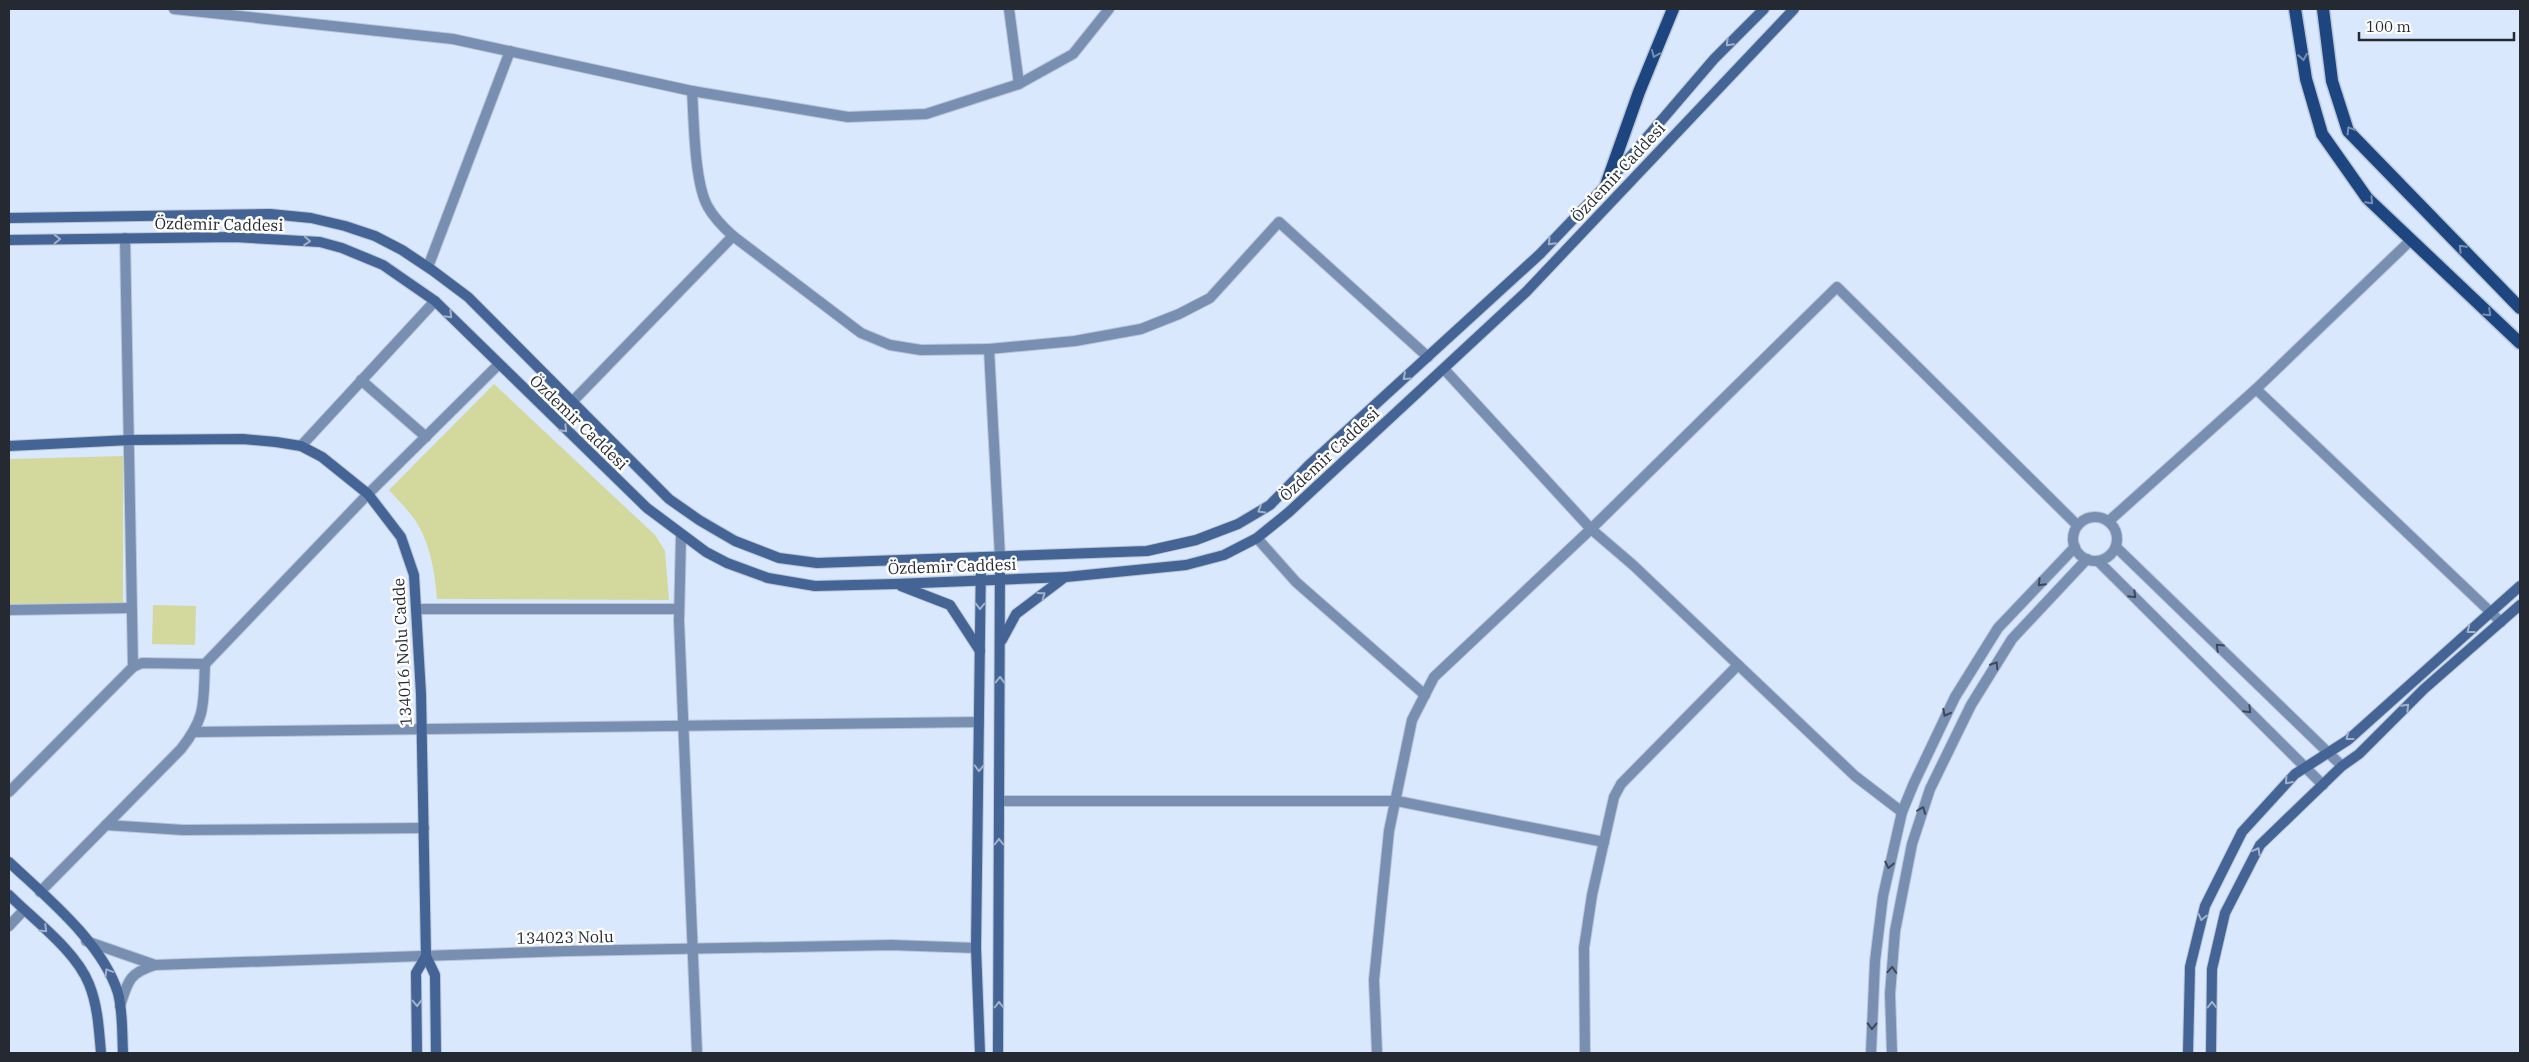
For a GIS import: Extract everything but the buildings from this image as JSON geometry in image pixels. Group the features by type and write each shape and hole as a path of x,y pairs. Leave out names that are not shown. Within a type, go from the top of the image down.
{"main road":[{"path":"1606,185 1639,92 1673,9"},
{"name":"Özdemir Caddesi","path":"9,218 270,214 311,218 375,236 402,250 428,267 468,297 670,498 699,520 735,541 779,558 817,563 1147,551 1196,540 1238,524 1270,505 1308,466 1540,254 1606,185 1714,58 1764,9"},
{"name":"Özdemir Caddesi","path":"9,240 234,237 320,242 342,248 383,265 435,301 647,508 680,535 727,562 768,578 815,586 895,584 1066,577 1186,565 1224,555 1257,538 1289,512 1526,292 1794,9"},
{"path":"2295,9 2306,79 2322,134 2367,198 2520,343"},
{"path":"2323,9 2332,81 2348,131 2520,308"},
{"name":"134016 Nolu Cadde","path":"9,446 130,440 242,439 301,446 322,457 368,494 401,537 414,575 422,728 426,956"},
{"path":"998,1053 1000,556"},
{"path":"980,1053 976,948 981,557"},
{"path":"1001,643 1016,614 1066,577"},
{"path":"895,584 950,605 980,651"},
{"path":"2188,1053 2190,967 2204,906 2242,832 2295,774 2348,740 2520,586"},
{"path":"2212,1053 2212,968 2225,913 2260,845 2342,766 2360,754 2424,689 2520,605"},
{"path":"9,862 86,941 113,982 120,1006 123,1053"},
{"path":"9,895 67,952 89,983 97,1018 101,1053"},
{"path":"417,1053 416,973 426,956"},
{"path":"426,956 435,975 436,1053"}],"street":[{"path":"174,9 453,39 692,91 848,117 926,114 1019,84 1072,54 1109,9"},
{"path":"1009,9 1019,84"},
{"path":"428,267 510,51"},
{"path":"692,91 696,151 706,205 717,222 732,236 861,333 890,345 921,350 989,349 1075,341 1141,329 1179,314 1210,298 1279,222 1428,357"},
{"path":"572,402 732,236"},
{"path":"124,238 130,440 133,666"},
{"path":"2109,521 2256,389 2411,240"},
{"path":"1376,1053 1374,980 1388,831 1397,801 1412,720 1434,677 1591,529 1837,287 2077,525"},
{"path":"301,446 435,301"},
{"path":"989,349 1000,556"},
{"path":"40,892 181,750 195,732 203,711 206,664 368,494 499,364"},
{"path":"1444,369 1591,529 1855,776 1902,812"},
{"path":"361,380 426,437"},
{"path":"2256,389 2501,622"},
{"path":"2098,561 2109,556 2116,547 2117,535 2109,521 2092,516 2077,525 2073,536 2075,547 2087,559 2098,561 2323,785"},
{"path":"680,535 679,609 682,725 694,950 697,1053"},
{"path":"1257,538 1296,582 1425,695"},
{"path":"1871,1053 1878,928 1888,868 1902,812 1940,725 1983,650 1998,628 2075,547"},
{"path":"2116,547 2342,766"},
{"path":"1892,1053 1890,994 1897,923 1912,844 1930,790 1970,705 2012,639 2087,559"},
{"path":"9,610 131,608"},
{"path":"416,609 679,609"},
{"path":"9,792 133,666 151,662 206,664"},
{"path":"1585,1053 1584,948 1614,797 1621,784 1738,665"},
{"path":"195,732 979,722"},
{"path":"999,801 1397,801 1604,842"},
{"path":"106,825 183,830 424,828"},
{"path":"9,926 24,910"},
{"path":"86,941 155,965"},
{"name":"134023 Nolu","path":"155,965 568,951 891,945 976,948"},
{"path":"120,1006 131,978 137,970 155,965"}],"green space":[{"path":"494,384 655,535 665,551 669,600 437,599 433,568 424,538 412,516 389,490"},
{"path":"123,456 123,603 9,604 9,459"},
{"path":"153,605 196,606 195,645 152,644"}]}
